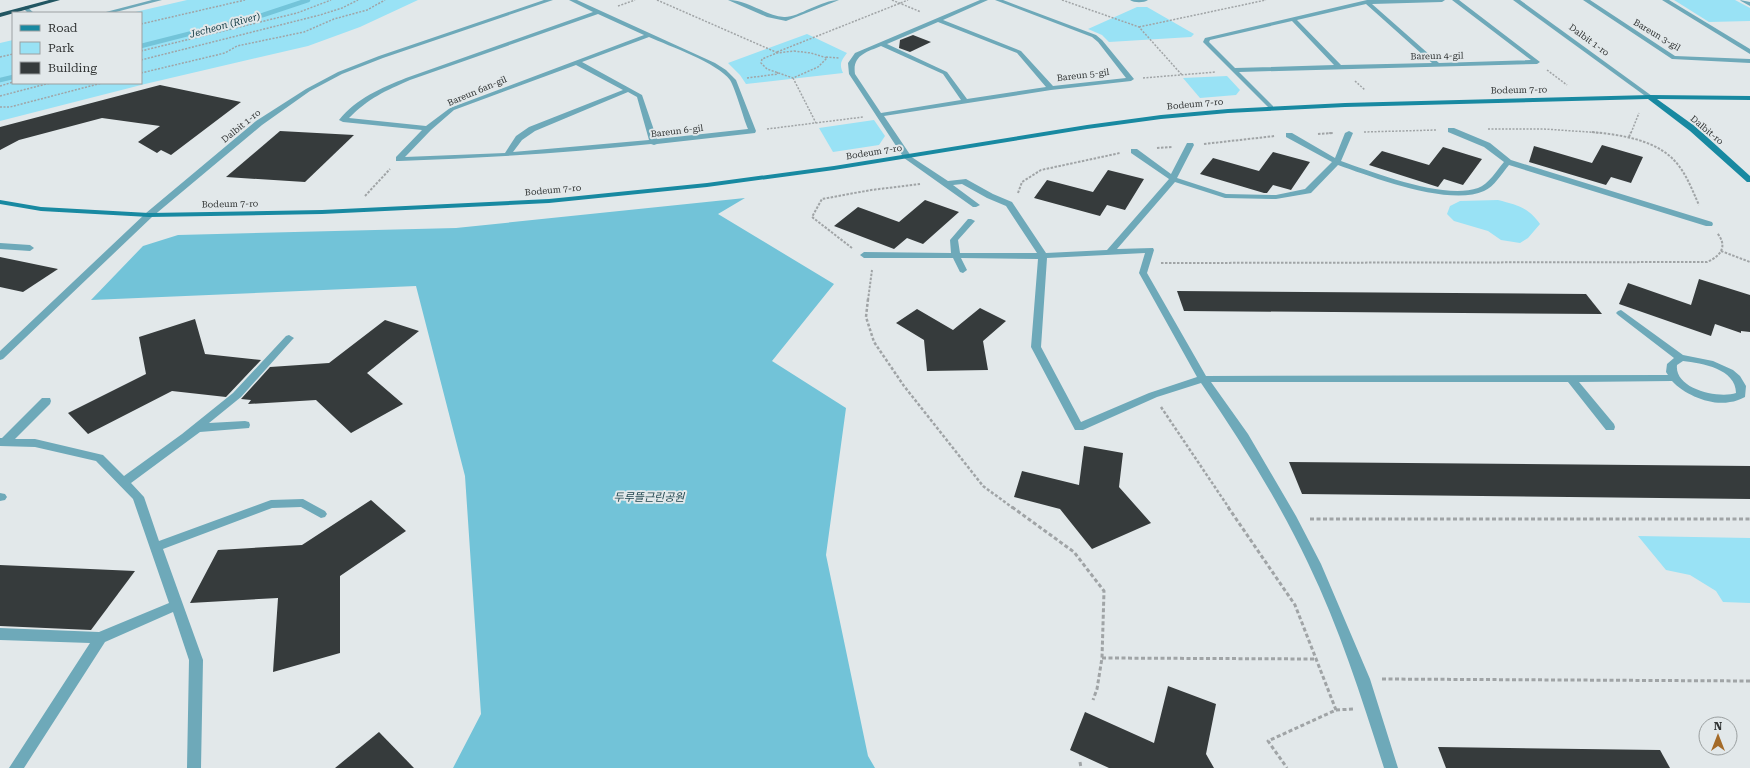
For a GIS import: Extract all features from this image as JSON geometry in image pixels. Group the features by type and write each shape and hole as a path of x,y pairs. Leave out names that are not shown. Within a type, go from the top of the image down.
{"highway":[{"path":"0,8 28,0"},
{"path":"17,12 29,10 57,0"},
{"path":"0,15 12,13"}],"street":[{"path":"109,12 159,0"},
{"name":"Dalbit 1-ro","path":"0,357 149,215 259,123 314,87 340,73 381,57 550,0"},
{"path":"572,0 649,34 713,64 724,71 733,80 752,131"},
{"path":"731,0 769,16 786,19 836,0"},
{"path":"976,204 907,156 852,74 850,67 852,60 857,54 985,0"},
{"name":"Bareun 5-gil","path":"998,0 1094,36 1100,41 1131,79"},
{"path":"1132,0 1145,0"},
{"path":"1271,107 1209,46 1206,42 1207,38 1367,1 1442,0"},
{"path":"1455,0 1537,62"},
{"name":"Dalbit 1-ro","path":"1516,0 1650,97"},
{"name":"Bareun 3-gil","path":"1586,0 1674,58 1750,61"},
{"path":"1665,0 1750,52"},
{"path":"1743,0 1750,4"},
{"path":"1367,1 1438,65"},
{"path":"428,128 343,120 360,103 378,92 408,79 599,12"},
{"path":"1293,19 1339,67"},
{"path":"938,20 1019,52 1051,88"},
{"name":"Bareun 6an-gil","path":"399,159 428,128 452,109 649,34"},
{"path":"880,44 945,73 966,102"},
{"path":"576,62 640,96 654,143"},
{"name":"Bareun 4-gil","path":"1234,70 1537,62"},
{"name":"Bareun 5-gil","path":"879,115 1051,88 1131,79"},
{"path":"507,155 519,138 532,129 628,90"},
{"name":"Bodeum 7-ro","path":"0,202 41,208 149,215 322,212 549,201 707,186 834,168 1087,127 1161,117 1271,107 1650,97 1750,98"},
{"name":"Dalbit-ro","path":"1650,97 1693,129 1750,180"},
{"path":"1451,130 1487,145 1508,162 1709,224"},
{"name":"Bareun 6-gil","path":"399,159 507,155 654,143 752,131"},
{"path":"1134,151 1173,179 1224,196 1276,197 1308,190 1337,162 1349,133"},
{"path":"1289,135 1337,162 1389,180 1417,187 1460,194 1482,190 1508,162"},
{"path":"1109,253 1173,179 1190,145"},
{"path":"947,184 963,181 990,196 1009,204 1043,256 1036,347 1078,427 1153,395 1203,379 1674,378"},
{"path":"963,270 956,256 954,240 971,221"},
{"path":"0,246 30,248"},
{"path":"864,255 1043,256 1150,250 1143,273 1203,379 1244,437 1292,519 1315,564 1363,679 1391,768"},
{"path":"1621,313 1681,358"},
{"path":"124,482 197,428 237,396 289,338"},
{"path":"1681,358 1696,359 1713,363 1745,382 1741,395 1736,398 1716,399 1691,390 1674,378 1670,371 1670,365 1674,361 1681,358"},
{"path":"1571,379 1610,427"},
{"path":"3,442 46,401"},
{"path":"197,428 245,425"},
{"path":"3,442 35,443 99,458 138,497 196,660 194,768"},
{"path":"156,547 271,504 303,503 321,514"},
{"path":"0,634 100,638 177,605"},
{"path":"16,768 100,638"}],"path":[{"path":"142,24 245,0"},
{"path":"142,51 297,12 331,0"},
{"path":"142,60 320,15 342,8 358,0"},
{"path":"142,73 224,53 237,46 304,32 334,19 368,10 385,0"},
{"path":"657,0 778,52 811,52 827,58 821,66 813,68 804,75 792,78 786,78 777,72 763,68 761,63 762,59 768,56 778,52 900,3 908,0"},
{"path":"892,0 938,20"},
{"path":"1062,0 1139,28 1182,75"},
{"path":"1139,28 1266,0"},
{"path":"0,57 12,54"},
{"path":"1537,62 1572,89"},
{"path":"1131,79 1234,70"},
{"path":"733,80 772,76 778,74 777,72"},
{"path":"792,78 816,122"},
{"path":"0,86 12,82"},
{"path":"0,96 46,84"},
{"path":"0,107 10,106 98,84"},
{"path":"1629,137 1639,113"},
{"path":"752,131 879,115"},
{"path":"365,197 399,159"},
{"path":"916,180 921,184 871,190 822,199 812,217 836,237 864,255 873,272 866,317 874,342 904,386 983,486 1074,552 1104,591 1102,658 1097,689 1093,700"},
{"path":"1720,251 1750,262"},
{"path":"1153,395 1295,605 1336,710 1268,741 1287,768"},
{"path":"1292,519 1750,519"},
{"path":"1102,658 1317,659"},
{"path":"1363,679 1750,681"},
{"path":"1080,762 1081,768"}],"green space":[{"path":"187,0 418,0 360,27 308,46 145,84 0,121 0,43 12,40 12,84 142,84 142,12 135,12"},
{"path":"1674,0 1735,0 1750,8 1750,21 1709,22"},
{"path":"1137,7 1147,7 1194,34 1191,37 1109,42 1102,35 1088,29"},
{"path":"807,34 847,53 841,63 843,73 746,84 740,75 728,63"},
{"path":"1227,76 1240,90 1236,95 1200,98 1183,78"},
{"path":"874,120 885,136 879,145 833,152 819,128"},
{"name":"두루뜰근린공원","path":"745,198 718,214 834,284 772,361 846,408 826,555 868,756 875,768 453,768 481,714 465,476 416,286 91,300 143,246 178,235 456,228"},
{"path":"1498,200 1511,203 1522,208 1536,218 1540,224 1528,238 1520,243 1501,240 1488,231 1454,221 1447,214 1450,206 1460,201"},
{"path":"1638,536 1750,538 1750,603 1723,602 1716,591 1690,575 1666,570"}],"building":[{"path":"913,35 931,42 910,52 899,48 900,40"},
{"path":"160,85 241,102 171,155 161,150 157,153 138,142 160,126 102,118 19,140 0,150 0,127"},
{"path":"280,131 354,135 305,182 226,177"},
{"path":"1602,145 1643,157 1631,183 1611,177 1606,185 1529,162 1534,146 1592,163"},
{"path":"1443,147 1482,159 1463,185 1444,179 1438,187 1369,165 1382,151 1429,165"},
{"path":"1273,152 1310,162 1291,190 1273,185 1267,193 1264,193 1200,174 1213,158 1259,171"},
{"path":"1108,170 1144,179 1125,210 1107,205 1100,216 1034,198 1047,180 1093,192"},
{"path":"925,200 959,212 923,244 907,238 894,249 834,226 858,207 899,222"},
{"path":"0,257 58,269 23,292 0,287"},
{"path":"1699,279 1750,295 1750,332 1741,331 1741,333 1715,324 1711,336 1619,304 1628,283 1691,305"},
{"path":"1177,291 1586,294 1602,314 1184,311"},
{"path":"980,308 1006,321 983,341 988,370 927,371 924,340 896,323 917,309 953,330"},
{"path":"195,319 205,354 261,360 226,397 172,391 88,434 68,413 146,374 139,337"},
{"path":"385,320 419,331 367,373 403,404 351,433 316,400 248,404 251,400 241,399 270,367 329,363"},
{"path":"1084,446 1123,453 1119,487 1151,523 1092,549 1060,509 1014,497 1022,471 1079,485"},
{"path":"1289,462 1750,466 1750,499 1302,494"},
{"path":"371,500 406,531 340,576 340,653 273,672 278,598 190,603 218,550 302,545"},
{"path":"0,565 135,571 91,630 0,626"},
{"path":"1168,686 1216,704 1206,754 1214,768 1109,768 1070,750 1085,712 1154,743"},
{"path":"379,732 414,768 335,768"},
{"path":"1438,747 1660,750 1670,768 1446,768"}],"waterway":[{"name":"Jecheon (River)","path":"142,46 263,15 308,0"},
{"name":"Jecheon (River)","path":"0,80 12,77"}]}
